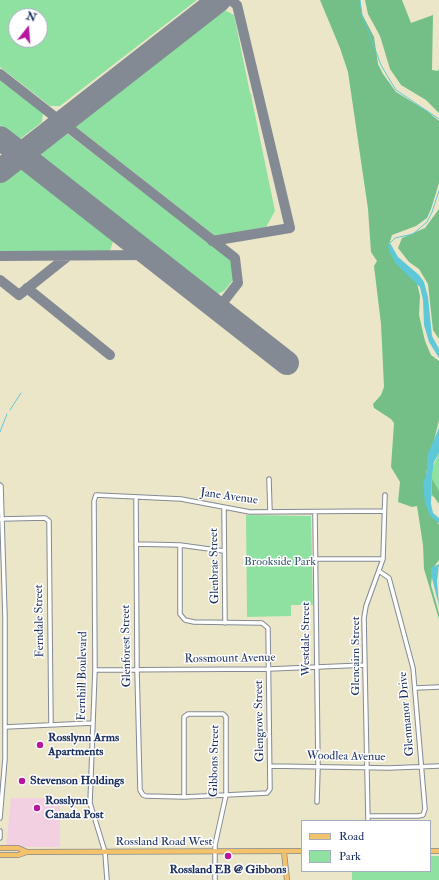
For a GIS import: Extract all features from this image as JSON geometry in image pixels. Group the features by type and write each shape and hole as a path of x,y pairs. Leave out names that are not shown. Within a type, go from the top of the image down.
{"main road":[{"name":"Rossland Road West","path":"0,848 18,848 27,852"},
{"name":"Rossland Road West","path":"0,855 18,855 27,852 301,851"},
{"path":"284,852 287,880"}],"street":[{"path":"269,479 270,512"},
{"path":"0,485 2,486 1,519 5,727 5,776 0,818"},
{"name":"Jane Avenue","path":"96,495 181,499 250,512 384,511"},
{"name":"Fernhill Boulevard","path":"96,495 94,501 94,670 90,803 105,852 107,880"},
{"name":"Glencairn Street","path":"368,819 364,618 383,559 385,495"},
{"name":"Glenforest Street","path":"136,496 137,670 140,790 143,795 184,797"},
{"name":"Glenbrae Street","path":"224,508 225,623"},
{"name":"Westdale Street","path":"315,512 318,767 317,802"},
{"name":"Ferndale Street","path":"1,519 44,518 48,520 49,524 51,725"},
{"path":"136,544 180,545 224,551"},
{"path":"180,545 180,614 185,620 194,622 225,623"},
{"path":"315,559 383,559"},
{"name":"Glenmanor Drive","path":"368,819 418,816 423,814 425,797 413,668 389,578 379,571"},
{"name":"Glengrove Street","path":"225,623 262,623 268,628 270,766 270,790 267,793 226,796"},
{"name":"Rossmount Avenue","path":"94,670 269,669 365,665"},
{"path":"416,688 439,687"},
{"name":"Gibbons Street","path":"184,797 184,717 188,714 223,714 226,717 226,796 215,851 215,880"},
{"path":"5,727 93,723"},
{"name":"Woodlea Avenue","path":"270,766 389,768 439,766"},
{"path":"184,797 226,796"},
{"path":"0,831 0,838"}],"shaded area":[{"path":"11,798 60,798 60,847 6,847"}],"green space":[{"path":"0,0 197,0 60,106 50,106 0,67"},
{"path":"320,0 360,0 362,14 374,37 378,64 383,74 396,92 427,111 439,121 439,183 431,209 427,218 416,226 392,235 389,245 396,259 417,283 420,296 419,315 425,341 431,355 439,361 439,420 426,474 426,499 439,525 439,560 433,568 431,585 439,613 439,619 424,569 423,545 417,506 412,507 398,502 400,482 391,467 394,423 391,419 374,408 373,404 381,395 384,387 381,324 374,266 377,261 371,252 368,209 348,72 340,48"},
{"path":"365,0 402,0 411,23 433,15 432,70 438,71 439,68 439,113 426,100 401,85 390,69 380,36 368,14"},
{"path":"219,7 234,15 250,93 253,97 251,95 275,211 266,227 215,236 76,127 76,118"},
{"path":"0,80 43,113 42,122 20,139 0,125"},
{"path":"56,133 68,134 231,260 234,279 224,291 216,295 38,155 38,149"},
{"path":"21,166 35,175 114,238 110,251 66,256 0,254 0,177"},
{"path":"439,209 439,339 433,330 428,284 419,269 409,262 398,248 402,238 425,228"},
{"path":"439,453 439,498 431,496 432,469"},
{"path":"432,479 439,491 439,504 432,494"},
{"name":"Brookside Park","path":"246,515 311,516 313,605 291,605 291,616 247,617"},
{"path":"431,856 439,856 439,880 352,880 352,872 431,872"}],"water":[{"path":"390,243 398,257 419,275 424,282 428,297 432,336 439,349 439,358 429,342 424,325 423,300 420,287 396,264 389,250 388,246"},
{"path":"439,428 439,453 434,462 432,474 431,504 433,513 439,518 439,523 430,516 425,503 423,484 427,471 427,456"},
{"path":"439,564 437,581 439,606 431,574 431,568"}],"waterway":[{"path":"360,0 362,15 381,65 396,90 439,119"},
{"path":"390,243 395,238 413,234 427,222 439,191"},
{"path":"10,410 21,393"},
{"path":"0,432 7,414"}],"taxiway":[{"path":"212,241 290,228 237,5 230,0"},
{"path":"0,74 235,258 238,283 224,301 215,307"},
{"path":"0,256 150,255"},
{"path":"0,280 19,295 68,256"},
{"path":"27,288 110,355"}],"runway":[{"path":"0,171 219,0"},
{"path":"0,138 287,363"}],"place":[{"name":"Rosslynn Arms Apartments","path":"40,745"},
{"name":"Stevenson Holdings","path":"22,781"},
{"name":"Rosslynn Canada Post","path":"37,808"},
{"name":"Rossland EB @ Gibbons","path":"228,856"}]}
